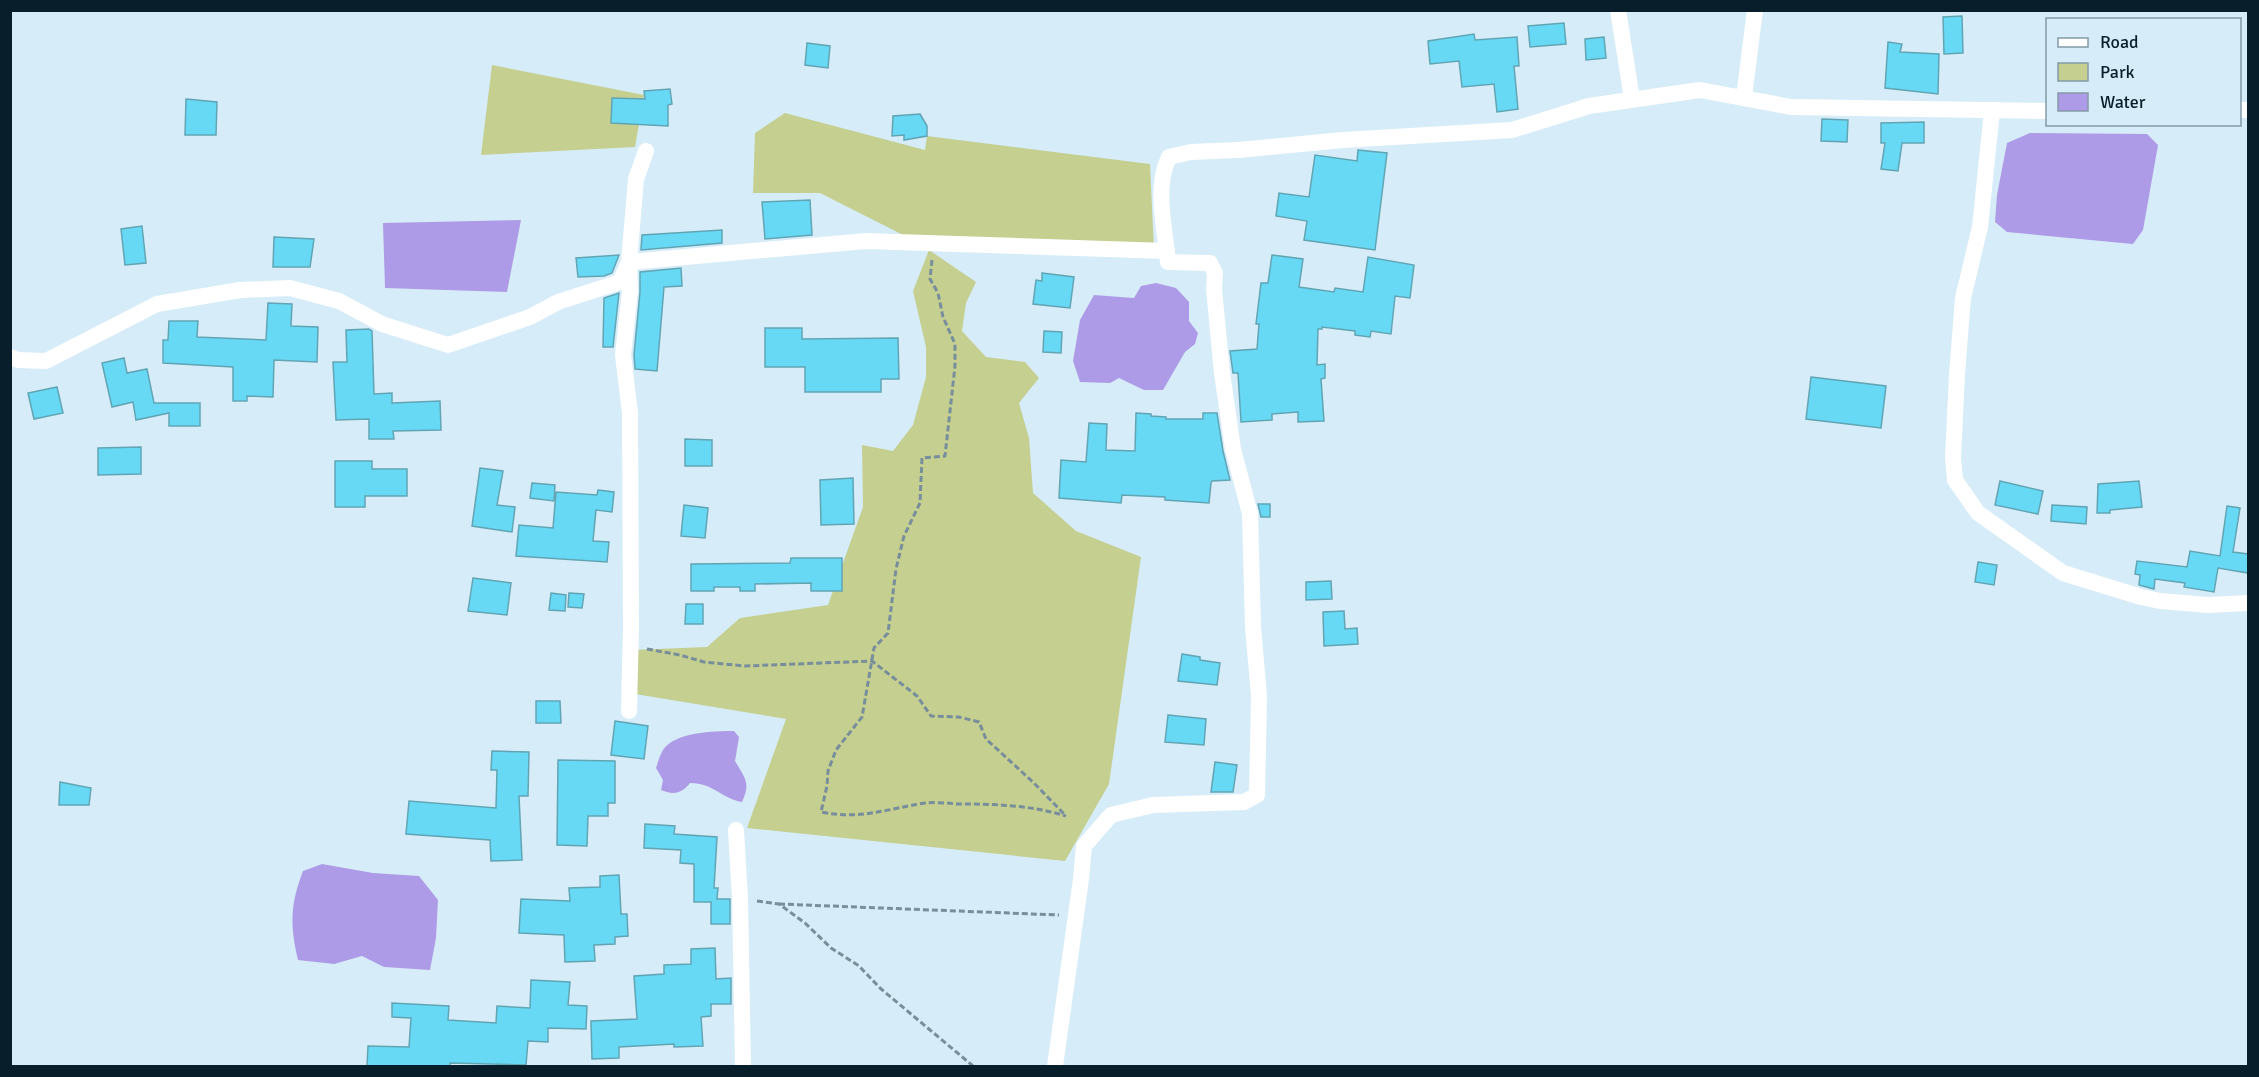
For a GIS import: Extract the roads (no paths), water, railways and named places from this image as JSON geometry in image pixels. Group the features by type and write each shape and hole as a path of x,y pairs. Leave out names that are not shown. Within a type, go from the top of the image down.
{"street":[{"path":"1618,10 1632,99"},
{"path":"1744,97 1755,10"},
{"path":"1055,1066 1082,879 1084,846 1111,815 1153,805 1244,802 1257,795 1258,696 1253,627 1250,513 1233,449 1214,289 1215,273 1209,263 1168,262 1162,172 1169,157 1191,152 1343,140 1512,130 1589,106 1700,90 1791,107 2046,111"},
{"path":"1992,111 1980,228 1963,298 1953,458 1955,480 1978,513 2063,573 2160,601 2208,605 2248,603"},
{"path":"629,711 630,413 623,355 630,291 629,262 636,179 645,151"},
{"path":"629,262 866,241 1167,251"},
{"path":"10,357 18,360 46,361 158,304 240,290 290,288 339,301 382,324 448,345 530,316 558,302 620,282 629,262"},
{"path":"736,830 740,898 743,1066"}],"water":[{"path":"2030,133 2147,134 2158,145 2143,230 2133,244 2007,232 1995,222 1997,195 2007,143"},
{"path":"521,220 507,292 385,288 383,223"},
{"path":"1156,283 1176,288 1189,302 1189,321 1198,333 1195,344 1185,352 1163,390 1144,390 1119,378 1110,383 1080,382 1073,361 1080,320 1094,295 1134,298 1141,286"},
{"path":"716,731 734,731 739,737 735,761 744,776 746,785 742,802 705,785 690,783 684,789 670,793 661,790 663,780 656,768 662,752 669,744 685,736"},
{"path":"322,864 373,873 419,876 438,900 436,938 430,970 384,967 362,956 334,964 298,960 293,925 296,894 303,871"}]}
